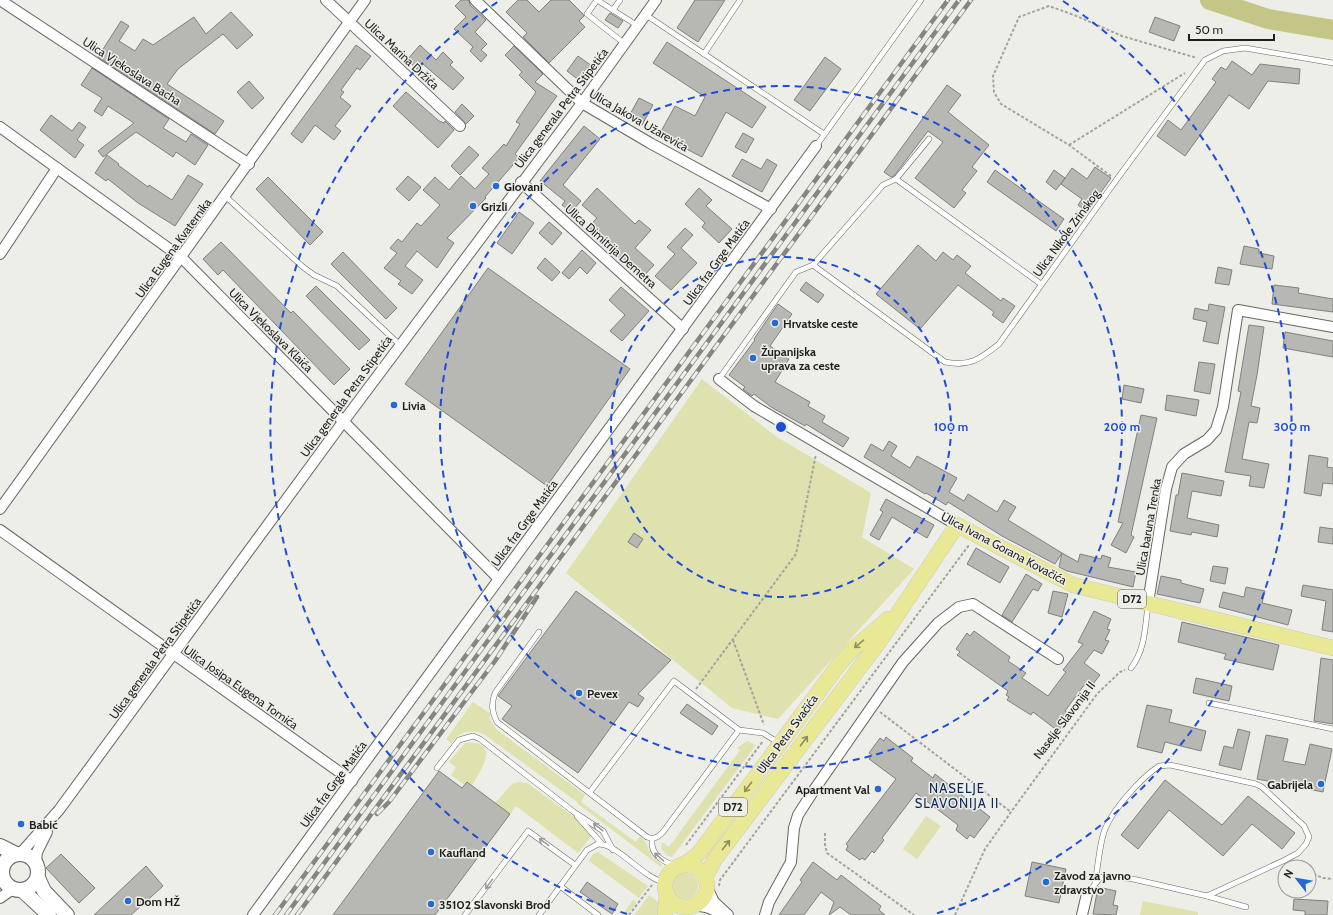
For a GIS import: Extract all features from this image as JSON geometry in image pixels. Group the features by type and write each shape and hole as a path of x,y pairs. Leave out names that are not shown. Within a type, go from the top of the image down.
{"main road":[{"name":"Ulica Ivana Gorana Kovačića","path":"957,525 1073,585 1326,643 1333,648"},
{"name":"Ulica Petra Svačića","path":"710,885 715,859 879,642 957,525"},
{"name":"Ulica Petra Svačića","path":"680,866 690,861 700,852 840,663 853,649 899,610"},
{"path":"0,846 18,854 31,857 36,862 38,867 38,878 44,891 67,915"},
{"path":"18,854 6,860 1,873 8,885 20,890 49,915"},
{"path":"680,866 696,867 710,885"},
{"name":"D72","path":"663,886 672,870 680,866"},
{"path":"20,890 32,886 38,878"},
{"name":"D72","path":"673,915 702,898 710,885"},
{"path":"663,886 675,903 690,906"},
{"path":"663,886 665,915"}],"street":[{"name":"Ulica Vjekoslava Bacha","path":"0,0 249,164"},
{"name":"Ulica Marina Držića","path":"326,0 460,126"},
{"name":"Ulica Eugena Kvaternika","path":"0,509 182,258 364,0"},
{"name":"Ulica Jakova Užarevića","path":"475,0 582,103 650,143 771,209"},
{"name":"Ulica generala Petra Stipetića","path":"18,854 59,810 343,422 521,182 582,103 656,0"},
{"name":"Ulica Vjekoslava Klaića","path":"0,128 182,258 499,579"},
{"name":"Ulica fra Grge Matića","path":"253,915 816,146"},
{"path":"0,254 57,168"},
{"name":"Ulica Dimitrija Demetra","path":"521,182 683,329"},
{"name":"Ulica baruna Trenka","path":"1148,603 1166,490 1172,467 1184,454 1207,440 1216,430 1223,407 1238,310 1333,327"},
{"name":"Ulica Ivana Gorana Kovačića","path":"719,379 754,406 957,525"},
{"name":"Ulica Josipa Eugena Tomića","path":"0,530 173,655 352,781"},
{"path":"765,915 769,902 791,862 794,828 798,816 903,662 938,623 959,607 973,604 1058,659"},
{"name":"Ulica generala Petra Stipetića","path":"36,862 41,842 59,810"},
{"path":"710,885 714,902 727,915"},
{"path":"0,898 10,891 20,890"},
{"path":"1082,915 1087,894"},
{"path":"690,906 706,907 727,915"}],"lane":[{"path":"625,44 587,14 597,0 638,26"},
{"path":"613,10 620,0"},
{"path":"704,54 740,0"},
{"path":"816,146 921,0"},
{"path":"646,15 824,134"},
{"name":"Ulica Nikole Zrinskog","path":"813,265 945,362 958,365 977,361 999,344 1117,179 1205,60 1223,51 1245,48 1333,63"},
{"path":"719,379 796,272 813,265 883,185 896,179 928,138"},
{"path":"896,179 1041,284"},
{"path":"226,196 303,267 314,275 337,286 400,345"},
{"path":"1131,668 1138,659 1144,641 1148,603"},
{"path":"539,632 495,693 492,701 493,713 497,722 590,792 642,835 652,839"},
{"path":"590,792 674,681 739,730 768,735 780,744"},
{"path":"1209,703 1333,729"},
{"path":"652,839 663,832 739,730"},
{"path":"437,768 459,740 473,736 488,743 574,812 603,831 613,850"},
{"path":"1095,883 1104,832 1116,810 1154,769 1159,766 1170,765 1256,784 1262,787 1304,826 1308,832 1309,837 1306,844 1298,853 1208,896"},
{"path":"574,812 602,844 613,850 663,886"},
{"path":"465,915 528,831 575,865"},
{"path":"652,839 652,848 654,853 663,861 680,866"},
{"path":"539,915 587,850 598,844 602,844"},
{"path":"1087,894 1095,883 1106,876 1133,879 1208,896 1246,907"},
{"path":"560,886 598,915"}],"path":[{"path":"1117,179 1069,146 1001,104 994,92 993,76 1019,17 1049,6 1122,36 1205,60"},
{"path":"1069,146 1186,72"},
{"path":"692,695 796,554 818,443"},
{"path":"710,885 720,880 977,535"},
{"path":"685,847 768,735 733,640"},
{"name":"Naselje Slavonija II","path":"955,915 985,849 1011,812 1097,694 1120,672 1131,668"},
{"path":"872,706 1011,812"},
{"path":"825,833 827,853 914,915"},
{"path":"1317,875 1323,878 1333,879"},
{"path":"629,915 663,886"}],"green space":[{"path":"702,379 777,437 871,493 862,537 914,569 778,719 732,708 566,573"},
{"path":"473,702 491,714 489,718 496,729 585,795 581,802 636,842 640,836 645,841 652,857 662,865 661,867 577,802 485,735 471,731 462,733 451,743 446,739"},
{"path":"747,741 756,745 672,857 668,856 661,849 662,842 669,847 740,750 737,748"},
{"path":"465,743 476,743 483,746 486,751 484,764 472,785 467,782 464,785 451,775 456,767 449,762"},
{"path":"518,782 527,783 577,819 592,835 578,853 516,806 510,814 495,803 512,784"},
{"path":"926,816 941,826 917,859 903,849"},
{"path":"598,852 648,886 639,898 589,861 593,854"},
{"path":"685,873 694,877 698,886 694,895 685,899 676,895 672,886 676,877"},
{"path":"649,895 661,904 660,915 634,915"},
{"path":"633,900 637,902 627,915 622,915"},
{"path":"1143,901 1198,912 1198,915 1140,915"}],"building":[{"path":"461,0 469,0 470,5 486,20 475,32 487,44 481,50 487,55 481,62 470,51 473,47 454,29 466,17 455,6"},
{"path":"518,0 527,0 539,12 551,0 569,0 583,14 584,16 579,21 585,27 549,63 523,37 527,33 506,12"},
{"path":"695,0 725,0 698,42 677,28"},
{"path":"231,12 253,35 237,49 223,34 178,69 167,84 224,121 215,134 98,57 121,21 129,26 119,41 135,51 143,39 153,45 194,17 206,34"},
{"path":"610,13 623,21 618,28 605,20"},
{"path":"1155,17 1180,26 1174,41 1149,32"},
{"path":"667,42 766,107 752,128 726,112 702,157 659,135 675,106 695,116 705,97 653,63"},
{"path":"356,45 371,56 360,70 357,68 341,90 344,92 340,97 351,106 335,126 341,131 334,140 315,125 302,143 291,134"},
{"path":"420,45 436,60 443,52 453,62 450,65 464,78 453,90 423,64 418,70 407,60"},
{"path":"514,46 543,74 535,82 557,96 515,154 519,158 485,197 486,198 447,238 454,243 437,268 417,251 405,266 423,280 412,294 398,284 401,281 384,268 397,253 390,248 398,239 402,242 417,223 421,226 440,205 423,190 435,177 449,190 461,176 475,189 489,174 482,168 504,144 506,146 520,124 516,122 536,92 519,75 522,72 505,55"},
{"path":"578,56 592,66 580,81 567,71"},
{"path":"825,57 841,69 810,111 794,100"},
{"path":"1232,61 1252,75 1260,64 1300,69 1299,84 1268,81 1249,109 1229,95 1185,156 1157,136 1168,120 1181,130 1216,82 1212,79 1221,67 1226,70"},
{"path":"92,68 169,119 163,128 186,142 191,134 208,145 195,165 176,152 173,157 136,132 103,157 98,151 134,123 108,106 102,116 94,111 102,98 81,85"},
{"path":"249,81 264,98 252,109 237,92"},
{"path":"947,85 961,95 948,112 989,145 972,167 977,171 962,190 966,193 954,208 915,178 943,142 928,131 894,176 891,177 884,172"},
{"path":"406,92 439,121 444,123 445,121 454,130 438,148 393,106"},
{"path":"639,98 653,105 642,125 628,118"},
{"path":"462,104 474,116 466,124 455,112"},
{"path":"51,115 72,131 79,122 86,127 77,140 84,145 75,158 40,130"},
{"path":"584,126 600,139 563,185 581,201 571,212 562,205 565,201 540,181"},
{"path":"743,133 754,139 746,153 735,147"},
{"path":"469,146 479,155 460,175 451,166"},
{"path":"107,155 148,187 149,185 172,200 188,175 203,184 175,226 138,203 108,179 106,181 95,173"},
{"path":"742,159 761,169 767,159 777,165 762,192 732,176"},
{"path":"1095,167 1111,178 1087,212 1078,205 1082,199 1061,184 1072,168 1087,179"},
{"path":"995,170 1064,219 1056,231 987,182"},
{"path":"1054,170 1065,178 1056,190 1046,182"},
{"path":"408,176 421,187 409,201 396,189"},
{"path":"268,177 323,232 310,245 256,189"},
{"path":"597,188 635,224 639,220 651,230 635,248 654,265 641,279 588,227 597,218 582,205"},
{"path":"699,188 712,200 706,206 732,229 719,243 702,227 705,223 685,204"},
{"path":"519,212 534,223 512,254 497,243"},
{"path":"549,222 562,233 552,245 539,233"},
{"path":"685,228 693,235 681,248 697,263 671,290 655,276 675,254 667,247"},
{"path":"221,242 291,313 293,311 350,369 334,385 223,270 218,275 203,259"},
{"path":"918,245 936,261 943,252 953,260 957,255 971,266 965,273 1001,301 1003,298 1015,306 1003,323 992,315 994,312 958,285 920,329 876,294"},
{"path":"1244,246 1259,249 1259,253 1274,256 1272,269 1240,264"},
{"path":"582,250 596,263 587,274 580,267 569,279 562,273"},
{"path":"343,252 397,308 386,319 331,264"},
{"path":"545,258 560,272 552,281 537,268"},
{"path":"1218,267 1232,270 1229,285 1215,283"},
{"path":"488,268 630,369 547,486 405,384"},
{"path":"806,282 824,295 818,303 800,290"},
{"path":"1274,285 1299,288 1298,293 1333,299 1333,312 1272,304"},
{"path":"316,286 370,340 359,350 306,296"},
{"path":"621,287 649,311 622,341 610,331 625,315 609,300"},
{"path":"778,304 792,314 770,346 789,359 775,382 810,402 808,406 825,416 822,422 849,438 843,447 806,424 805,426 771,407 754,394 752,396 743,389 745,387 729,375 755,340 754,339"},
{"path":"1209,304 1225,307 1218,344 1203,341 1207,322 1193,319 1195,308 1208,311"},
{"path":"1249,325 1264,327 1251,406 1260,408 1257,423 1249,422 1242,459 1269,464 1264,488 1249,486 1251,476 1225,472 1241,392 1238,391"},
{"path":"1285,332 1333,341 1333,357 1283,348"},
{"path":"1199,362 1215,364 1210,394 1194,391"},
{"path":"1124,385 1144,389 1141,403 1122,399"},
{"path":"1167,395 1199,400 1196,416 1165,410"},
{"path":"1141,415 1157,418 1131,535 1134,537 1126,553 1111,545 1123,523 1118,522"},
{"path":"889,441 897,446 891,456 910,468 917,456 957,478 949,492 964,501 968,494 997,512 1004,500 1016,507 1008,520 1062,553 1055,564 1002,536 948,502 946,505 926,493 925,494 864,457 871,444 883,451"},
{"path":"1309,455 1328,458 1327,467 1333,468 1333,484 1323,483 1321,496 1304,493"},
{"path":"1182,473 1224,481 1221,496 1192,491 1187,518 1219,525 1217,537 1192,532 1191,535 1170,531 1176,495 1178,495"},
{"path":"886,499 934,525 927,538 892,517 879,540 870,535 883,512 880,510"},
{"path":"1320,527 1333,529 1333,544 1318,542"},
{"path":"634,533 643,539 637,548 628,542"},
{"path":"976,548 1009,567 1000,583 967,564"},
{"path":"1062,553 1078,562 1080,554 1101,559 1102,555 1111,558 1108,567 1136,572 1133,587 1067,571 1059,567"},
{"path":"1213,566 1228,568 1225,584 1210,581"},
{"path":"1026,574 1042,584 1038,591 1033,589 1012,622 1002,615"},
{"path":"1161,576 1181,580 1181,583 1204,589 1200,603 1157,594"},
{"path":"1303,585 1333,590 1333,632 1322,630 1326,601 1301,596"},
{"path":"1246,587 1265,591 1262,603 1292,610 1288,625 1219,607 1223,592 1244,597"},
{"path":"576,591 671,660 638,694 644,698 638,707 629,702 578,773 502,719 512,706 498,696"},
{"path":"1053,591 1068,594 1062,617 1048,613"},
{"path":"1094,611 1111,619 1107,629 1110,630 1105,640 1109,641 1102,654 1094,650 1084,663 1100,675 1090,688 1085,684 1065,711 1071,715 1058,731 1033,712 1031,715 1007,700 1009,697 1006,695 1008,691 957,655 960,652 956,649 967,633 970,636 974,631 1010,657 1008,661 1026,673 1022,678 1048,696 1066,672 1063,670 1083,644 1078,642"},
{"path":"1182,622 1279,645 1273,670 1224,659 1226,654 1178,642"},
{"path":"1321,658 1333,660 1333,724 1314,721"},
{"path":"1196,678 1232,686 1229,701 1193,693"},
{"path":"687,704 718,726 712,735 680,713"},
{"path":"1147,705 1172,710 1169,722 1206,731 1201,751 1165,742 1162,753 1137,747"},
{"path":"1238,729 1250,732 1241,770 1219,765 1224,746 1233,748"},
{"path":"1266,735 1288,739 1283,761 1305,765 1310,744 1332,749 1323,792 1257,779"},
{"path":"886,737 913,758 911,761 933,778 935,774 990,817 974,838 970,835 967,839 956,830 958,825 916,793 882,838 884,840 874,853 872,851 865,860 862,858 860,860 846,850 848,846 846,844 896,779 869,759 872,755 869,753 880,738 884,741"},
{"name":"Kaufland","path":"439,771 462,788 467,782 510,814 435,915 333,915"},
{"path":"1165,780 1222,825 1248,796 1295,833 1282,849 1252,824 1223,856 1169,810 1138,849 1121,835"},
{"path":"61,854 95,888 79,903 46,868"},
{"path":"813,862 837,880 841,875 881,906 879,910 885,915 851,915 840,907 829,915 834,902 821,892 804,915 779,915 802,882 800,880"},
{"name":"Zavod za javno zdravstvo","path":"1032,862 1066,869 1059,903 1025,896"},
{"name":"Dom HŽ","path":"146,866 163,886 131,915 94,915"},
{"path":"587,882 618,904 612,914 580,892"},
{"path":"1098,887 1116,891 1113,905 1118,906 1116,915 1093,914"},
{"path":"1294,899 1328,901 1327,915 1305,915 1305,911 1293,910"}],"waterway":[{"path":"1210,0 1268,19 1333,30"}],"railway":[{"path":"275,915 948,0"},
{"path":"286,915 959,0"},
{"path":"297,915 971,0"},
{"path":"377,814 389,802 495,661 537,597"}],"place":[{"name":"Giovani","path":"496,186"},
{"name":"Grizli","path":"473,206"},
{"name":"Hrvatske ceste","path":"775,323"},
{"name":"Županijska uprava za ceste","path":"753,358"},
{"name":"Livia","path":"394,405"},
{"name":"Pevex","path":"579,693"},
{"name":"Gabrijela","path":"1321,784"},
{"name":"Apartment Val","path":"878,789"},
{"name":"Babić","path":"21,824"},
{"name":"Kaufland","path":"431,852"},
{"name":"Zavod za javno zdravstvo","path":"1046,882"},
{"name":"Dom HŽ","path":"128,901"},
{"name":"35102 Slavonski Brod","path":"431,904"}],"district":[{"name":"NASELJE SLAVONIJA II","path":"957,796"}]}
